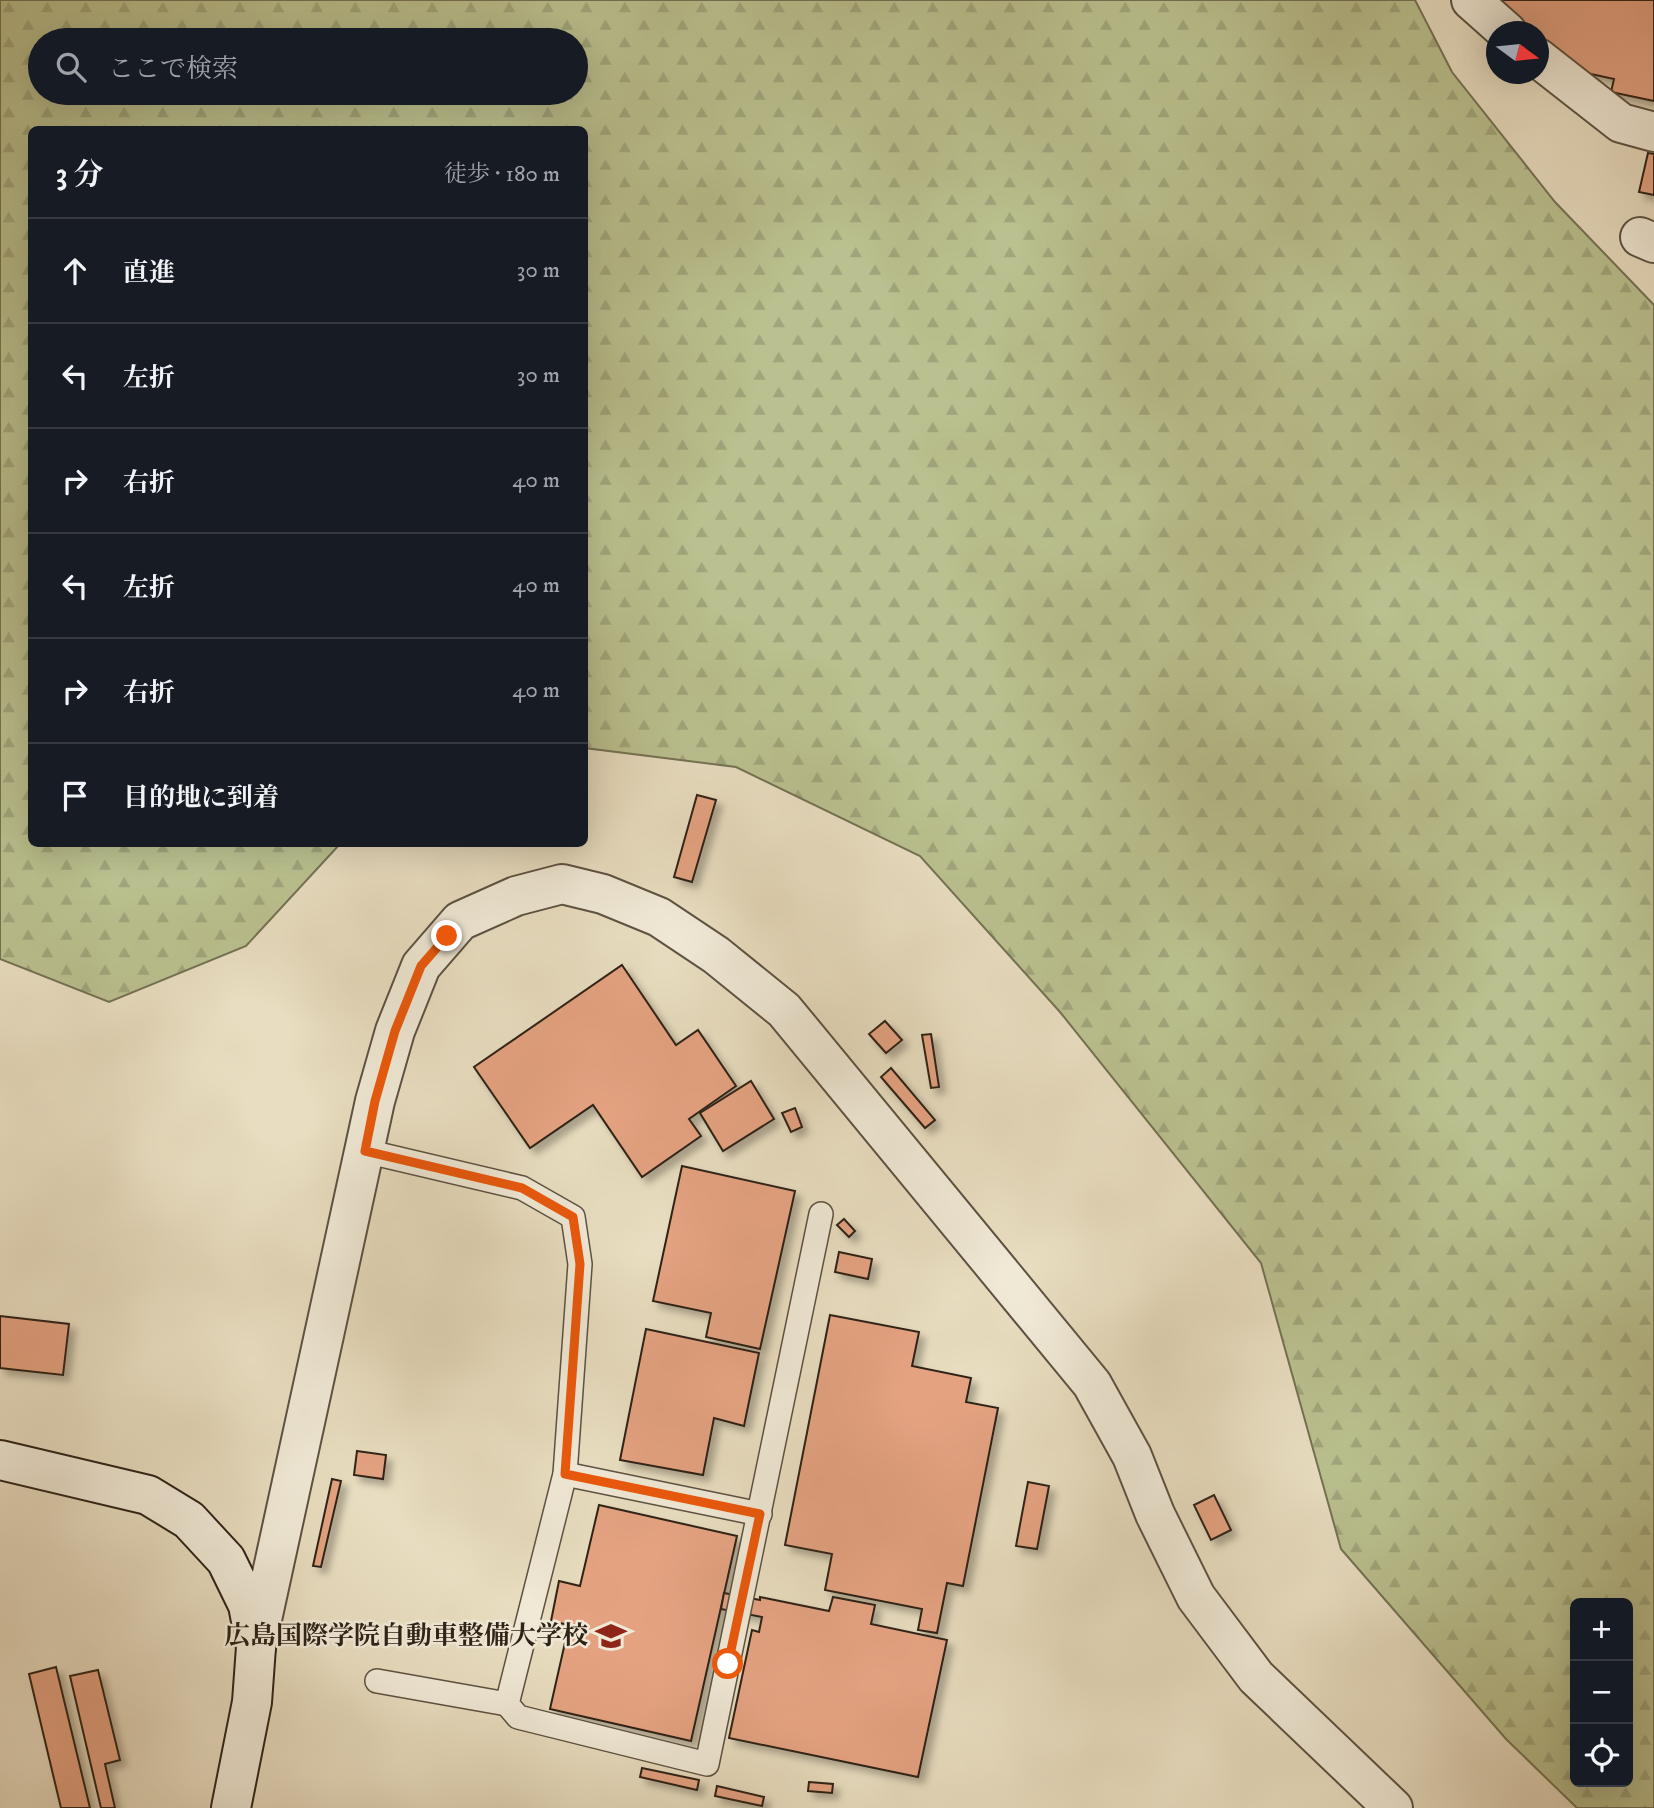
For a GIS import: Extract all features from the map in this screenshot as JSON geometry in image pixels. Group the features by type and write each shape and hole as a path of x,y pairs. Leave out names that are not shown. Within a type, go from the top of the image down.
{"street":[{"path":"1471,0 1495,21"},
{"path":"1549,67 1621,124 1654,132"},
{"path":"231,1808 253,1702 256,1647 375,1101 395,1031 421,966 460,920 516,896 562,884 603,894 659,917 716,955 784,1010 1092,1384 1132,1457 1155,1514 1196,1597 1256,1677 1392,1808"},
{"path":"0,1460 148,1495 189,1520 226,1560 248,1605 256,1647"}],"lane":[{"path":"365,1151 522,1188 573,1217 580,1264 565,1474 507,1704"},
{"path":"377,1681 507,1704 518,1717 707,1764 821,1214"},
{"path":"565,1474 760,1514"}],"green space":[{"path":"0,0 1415,0 1452,72 1555,202 1654,305 1654,1808 1577,1808 1506,1739 1341,1549 1261,1263 1060,1012 920,856 736,767 588,748 588,126 28,126 28,847 337,847 246,946 109,1002 0,959"}],"building":[{"path":"1499,0 1654,0 1654,101 1611,92 1614,79 1568,69 1569,61 1549,44 1549,21 1523,21"},
{"path":"1648,153 1654,154 1654,195 1639,192"},
{"path":"697,795 716,800 692,882 674,877"},
{"path":"622,965 676,1045 698,1030 736,1086 689,1119 701,1136 642,1177 593,1105 530,1148 474,1067"},
{"path":"885,1021 902,1040 886,1053 869,1034"},
{"path":"931,1034 939,1087 931,1088 922,1035"},
{"path":"891,1068 935,1120 925,1128 881,1077"},
{"path":"751,1081 774,1119 723,1151 700,1113"},
{"path":"795,1108 802,1127 791,1132 782,1113"},
{"path":"682,1166 795,1191 760,1349 706,1337 711,1313 653,1301"},
{"path":"844,1219 855,1231 849,1237 837,1225"},
{"path":"839,1252 872,1259 868,1279 835,1272"},
{"path":"830,1315 919,1332 912,1366 971,1378 966,1402 998,1408 963,1586 947,1583 937,1633 918,1630 922,1609 825,1590 832,1554 785,1545"},
{"path":"0,1316 69,1324 63,1375 0,1368"},
{"path":"646,1329 759,1353 744,1426 714,1418 703,1475 620,1460"},
{"path":"357,1451 386,1455 383,1479 354,1475"},
{"path":"332,1479 341,1481 321,1567 313,1566"},
{"path":"1028,1482 1049,1486 1037,1549 1016,1546"},
{"path":"1214,1495 1231,1530 1211,1540 1194,1505"},
{"path":"599,1505 737,1536 691,1741 550,1709 569,1625 551,1621 559,1581 580,1586"},
{"path":"724,1593 760,1600 760,1597 829,1611 833,1597 875,1605 871,1624 947,1640 918,1777 729,1738 752,1630 759,1632 762,1617 721,1609"},
{"path":"56,1667 90,1808 61,1808 29,1674"},
{"path":"98,1670 120,1760 105,1764 115,1808 101,1808 70,1676"},
{"path":"642,1768 699,1780 697,1790 640,1777"},
{"path":"809,1782 833,1784 832,1793 808,1791"},
{"path":"717,1786 764,1797 762,1806 715,1796"}],"place":[{"name":"広島国際学院自動車整備大学校","path":"611,1636"}],"route":[{"path":"447,936 421,966 395,1031 375,1101 365,1151 522,1188 573,1217 580,1264 565,1474 760,1514 728,1664"}]}
